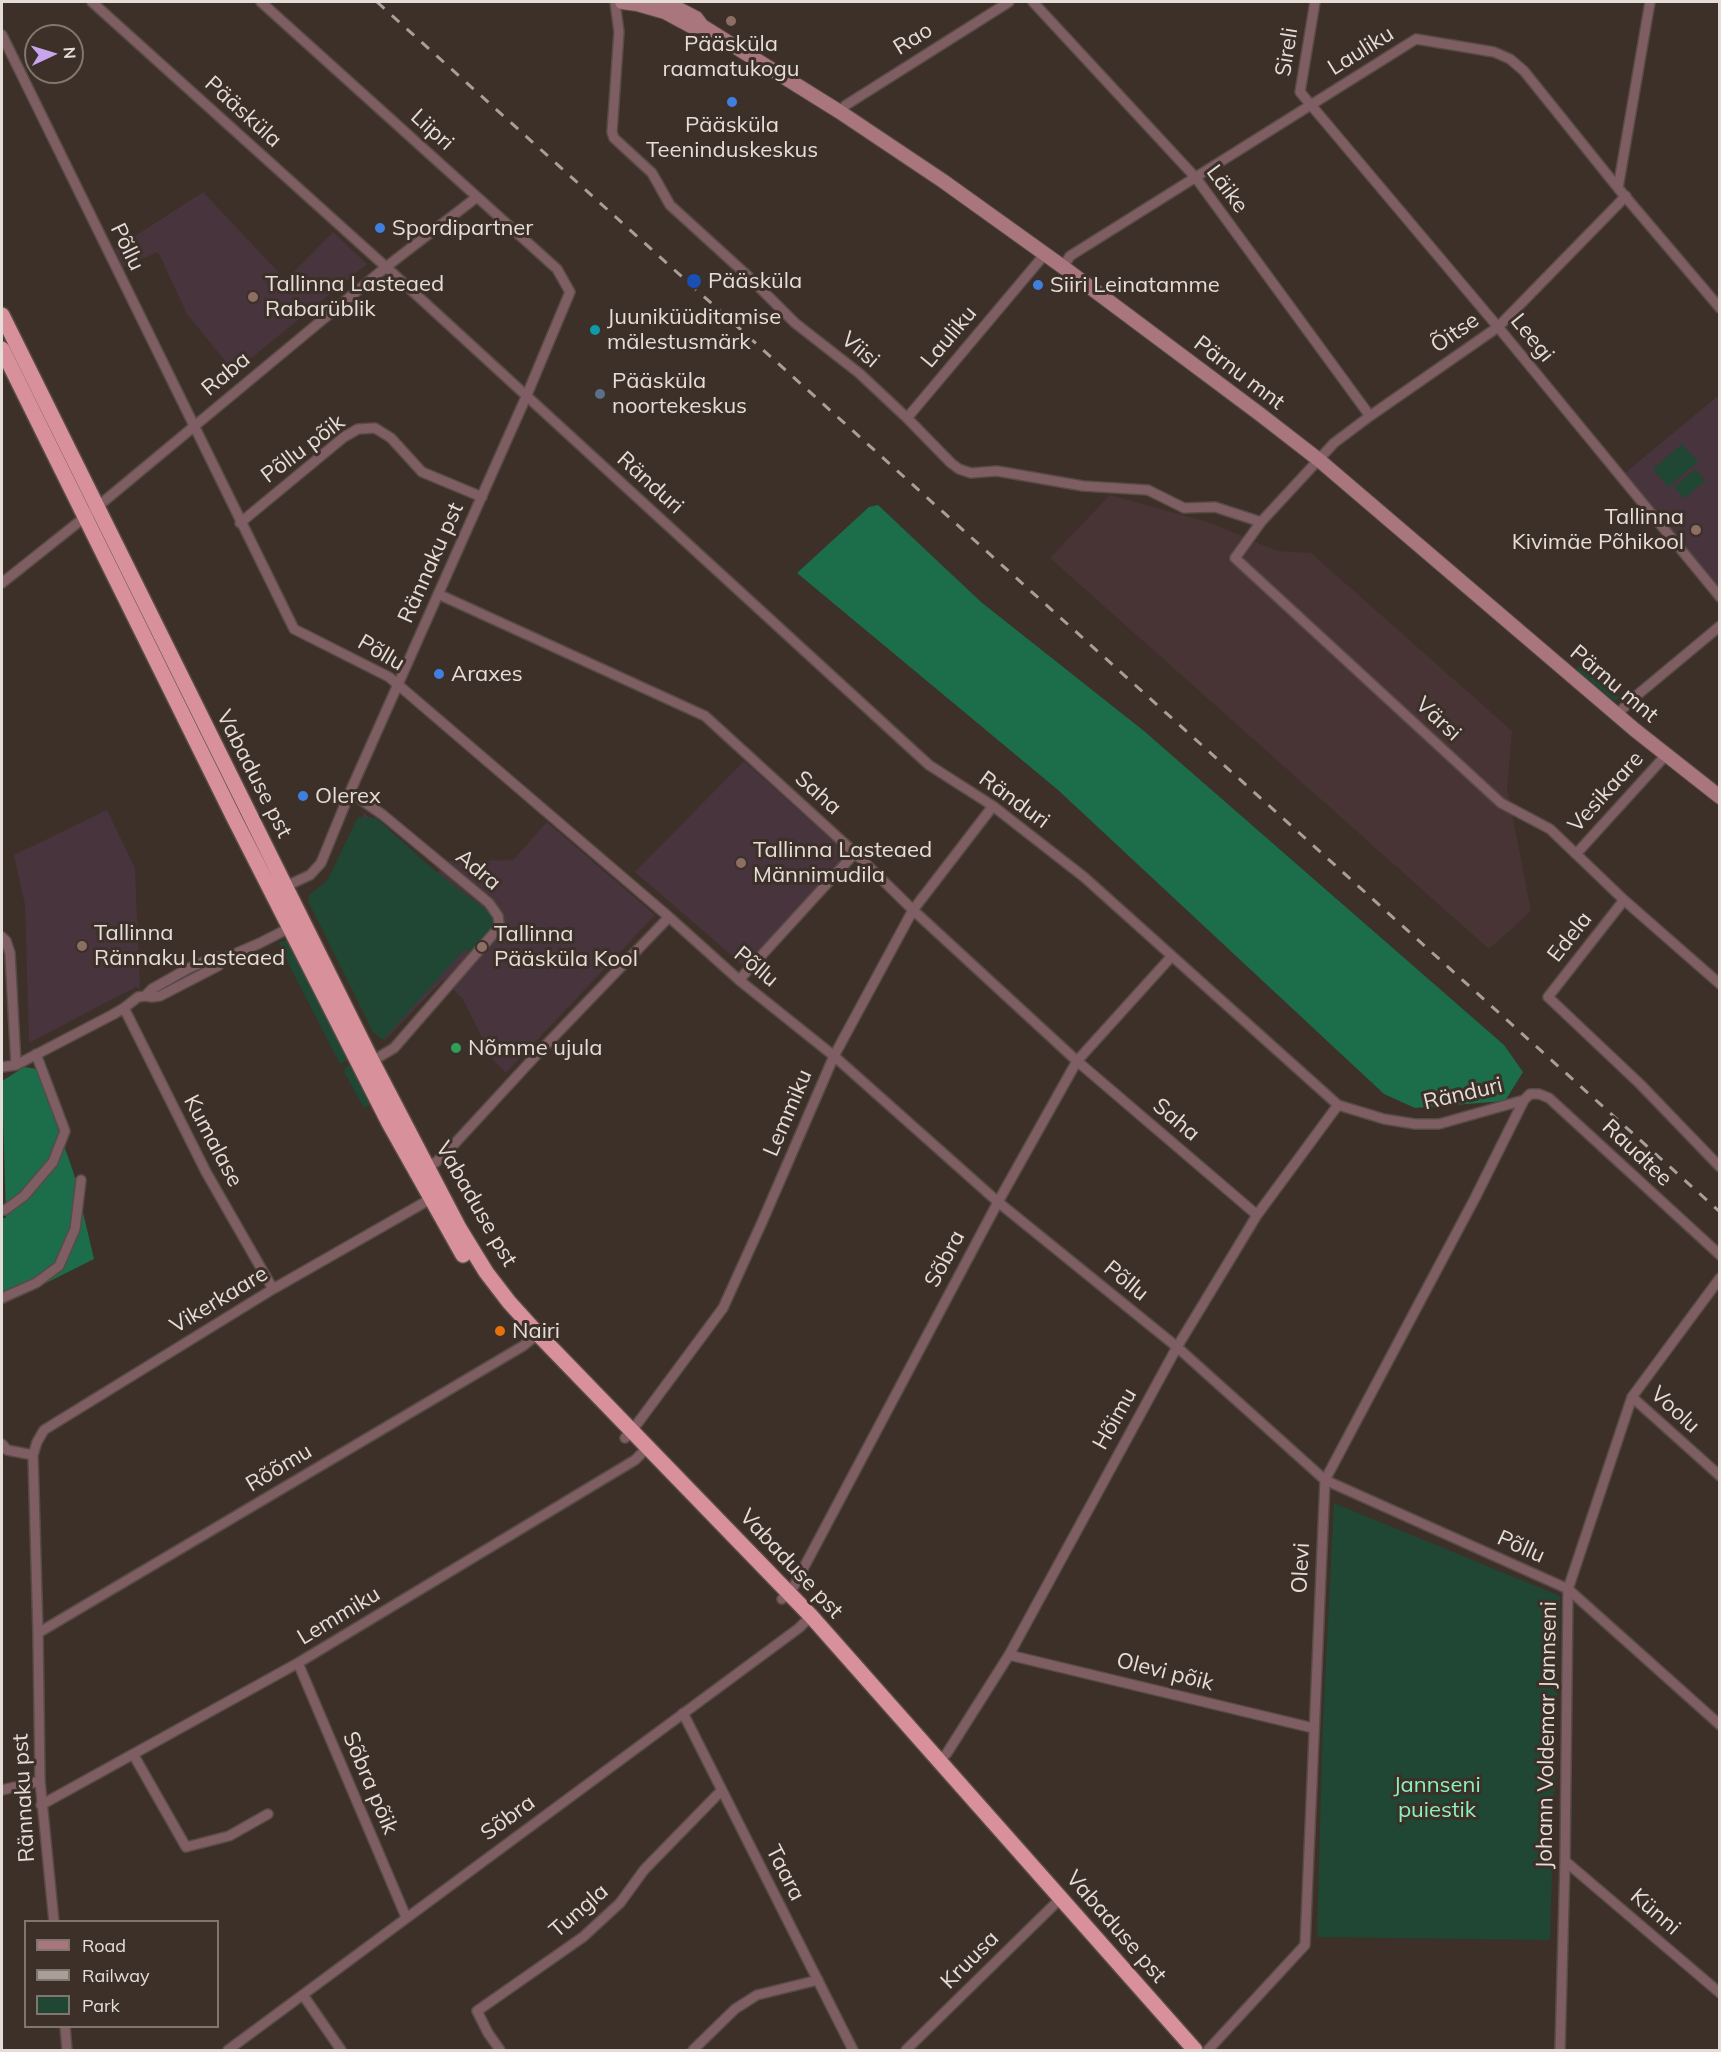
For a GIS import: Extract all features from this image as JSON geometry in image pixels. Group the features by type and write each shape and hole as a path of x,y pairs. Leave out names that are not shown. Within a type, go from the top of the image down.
{"highway":[{"name":"Vabaduse pst","path":"2,315 91,512 278,890 435,1196 534,1337 808,1619 939,1761 1182,2050"},
{"name":"Vabaduse pst","path":"2,349 91,512"},
{"name":"Vabaduse pst","path":"366,1064 427,1167 435,1196"},
{"name":"Vabaduse pst","path":"808,1619 1057,1901 1195,2050"}],"main road":[{"name":"Pärnu mnt","path":"622,2 665,12 691,26 702,26"},
{"name":"Pärnu mnt","path":"665,2 696,18 702,26 840,112 943,181 1063,267 1318,460 1617,715 1719,797"}],"street":[{"name":"Pääsküla","path":"92,2 386,267 526,397"},
{"name":"Liipri","path":"261,2 557,269 570,292"},
{"name":"Viisi","path":"615,2 619,32 612,132 614,138 652,173 670,205 749,277 795,323 859,373 951,463 971,473 997,471 1083,486 1148,490 1184,508 1215,507 1261,522"},
{"name":"Rao","path":"840,112 846,105 1009,2"},
{"name":"Läike","path":"1033,2 1196,178 1370,416"},
{"name":"Sireli","path":"1311,106 1300,92 1315,2"},
{"path":"1618,188 1650,2"},
{"name":"Põllu","path":"2,35 294,629 389,677 669,917 739,980 834,1056 998,1202 1177,1347 1324,1480 1568,1589 1719,1725"},
{"name":"Lauliku","path":"1063,267 1070,256 1416,39 1494,52 1510,59 1524,71 1719,308"},
{"name":"Leegi","path":"1311,106 1498,327 1719,597"},
{"name":"Õitse","path":"1318,460 1335,443 1370,416 1498,327 1626,196"},
{"name":"Raba","path":"2,583 386,267 477,197"},
{"name":"Lauliku","path":"907,418 1045,254"},
{"name":"Rännaku pst","path":"278,890 310,875 321,863 570,292"},
{"name":"Ränduri","path":"526,397 929,765 993,806 1084,877 1338,1105 1384,1119 1415,1124 1439,1124 1524,1100"},
{"name":"Põllu põik","path":"240,523 344,437 358,429 375,428 391,438 422,472 482,497"},
{"name":"Värsi","path":"1318,460 1261,522 1235,558 1501,803 1550,829 1624,900 1719,984"},
{"name":"Saha","path":"438,594 705,716 1077,1061 1257,1215"},
{"path":"1617,715 1630,701 1719,626"},
{"name":"Vesikaare","path":"1576,854 1666,755"},
{"name":"Adra","path":"350,792 383,815 489,903 498,916 499,923 495,932 394,1048 366,1064"},
{"name":"Lemmiku","path":"628,1434 723,1308 834,1056 913,910 993,806"},
{"path":"739,980 855,853"},
{"name":"Edela","path":"1624,900 1548,997 1640,1084 1719,1167"},
{"path":"427,1167 446,1153 669,917"},
{"path":"2,1067 16,1065 124,1008 138,997 160,996 218,966 224,958 296,925"},
{"path":"2,937 10,953 16,1065"},
{"name":"Sõbra","path":"785,1596 794,1586 998,1202 1077,1061 1171,957"},
{"name":"Kumalase","path":"124,1008 206,1172 273,1289"},
{"path":"2,1210 24,1196 53,1162 65,1131 36,1054"},
{"name":"Raudtee","path":"1524,1100 1530,1094 1539,1094 1549,1098 1719,1255"},
{"name":"Olevi","path":"1208,2050 1305,1945 1324,1480 1475,1198 1524,1100"},
{"name":"Hõimu","path":"939,1761 1009,1655 1177,1347 1257,1215 1338,1105"},
{"path":"2,1298 36,1283 59,1266 75,1229 81,1180"},
{"name":"Vikerkaare","path":"33,1455 44,1430 273,1289 435,1196"},
{"name":"Johann Voldemar Jannseni","path":"1560,2050 1568,1589 1632,1397 1719,1278"},
{"name":"Rõõmu","path":"38,1633 524,1346 534,1337"},
{"name":"Voolu","path":"1632,1397 1719,1476"},
{"path":"2,1444 7,1450 33,1455"},
{"name":"Lemmiku","path":"41,1804 298,1663 645,1451"},
{"name":"Rännaku pst","path":"33,1455 41,1804 54,1920"},
{"name":"Sõbra","path":"228,2050 808,1619"},
{"name":"Olevi põik","path":"1009,1655 1313,1728"},
{"name":"Sõbra põik","path":"298,1663 406,1917"},
{"name":"Taara","path":"683,1713 853,2050"},
{"path":"133,1754 186,1847 229,1836 268,1814"},
{"path":"2,1790 40,1781"},
{"name":"Tungla","path":"500,2050 477,2012 583,1937 620,1903 644,1870 722,1790"},
{"name":"Künni","path":"1565,1861 1719,1993"},
{"name":"Kruusa","path":"906,2050 1057,1901"},
{"path":"693,2050 735,2009 757,1995 818,1980"},
{"path":"303,1995 340,2050"},
{"path":"65,2028 67,2050"}],"shaded area":[{"name":"Tallinna Lasteaed Rabarüblik","path":"203,192 286,280 333,232 367,264 234,372 187,314 158,252 123,267 115,249"},
{"name":"Tallinna Kivimäe Põhikool","path":"1719,395 1719,588 1625,473"},
{"path":"1110,495 1211,523 1277,551 1311,553 1512,731 1507,788 1531,911 1489,949 1050,558"},
{"name":"Tallinna Lasteaed Männimudila","path":"744,761 847,854 745,967 635,872"},
{"name":"Tallinna Rännaku Lasteaed","path":"107,810 135,868 140,989 136,987 29,1043 25,905 14,855"},
{"name":"Tallinna Pääsküla Kool","path":"364,813 436,874 447,861 513,860 547,822 655,915 506,1073 493,1060 463,999 443,980 385,1040 321,909"}],"green space":[{"path":"1682,444 1698,462 1668,487 1653,469"},
{"path":"1696,469 1705,481 1684,498 1674,487"},
{"path":"878,505 981,602 1144,731 1504,1045 1523,1072 1505,1101 1415,1108 1384,1094 1058,790 797,573 869,507"},
{"path":"1580,665 1624,701 1613,700 1577,670"},
{"path":"358,817 376,818 434,870 494,916 493,927 472,954 465,949 383,1040 373,1032 308,901 309,895 327,881"},
{"path":"286,941 349,1059 340,1064 279,945 280,942"},
{"path":"351,1064 372,1104 364,1108 344,1072 345,1068"},
{"path":"24,1067 37,1069 74,1174 94,1259 2,1305 2,1218 6,1218 2,1081"},
{"name":"Jannseni puiestik","path":"1334,1503 1560,1596 1550,1940 1317,1937 1323,1722"}],"railway":[{"path":"377,2 1720,1212"}],"place":[{"name":"Pääsküla raamatukogu","path":"731,21"},
{"name":"Pääsküla Teeninduskeskus","path":"732,102"},
{"name":"Spordipartner","path":"380,228"},
{"name":"Pääsküla","path":"694,281"},
{"name":"Siiri Leinatamme","path":"1038,285"},
{"name":"Tallinna Lasteaed Rabarüblik","path":"253,297"},
{"name":"Juuniküüditamise mälestusmärk","path":"595,330"},
{"name":"Pääsküla noortekeskus","path":"600,394"},
{"name":"Tallinna Kivimäe Põhikool","path":"1696,530"},
{"name":"Araxes","path":"439,674"},
{"name":"Olerex","path":"303,796"},
{"name":"Tallinna Lasteaed Männimudila","path":"741,863"},
{"name":"Tallinna Rännaku Lasteaed","path":"82,946"},
{"name":"Tallinna Pääsküla Kool","path":"482,947"},
{"name":"Nõmme ujula","path":"456,1048"},
{"name":"Nairi","path":"500,1331"}]}
